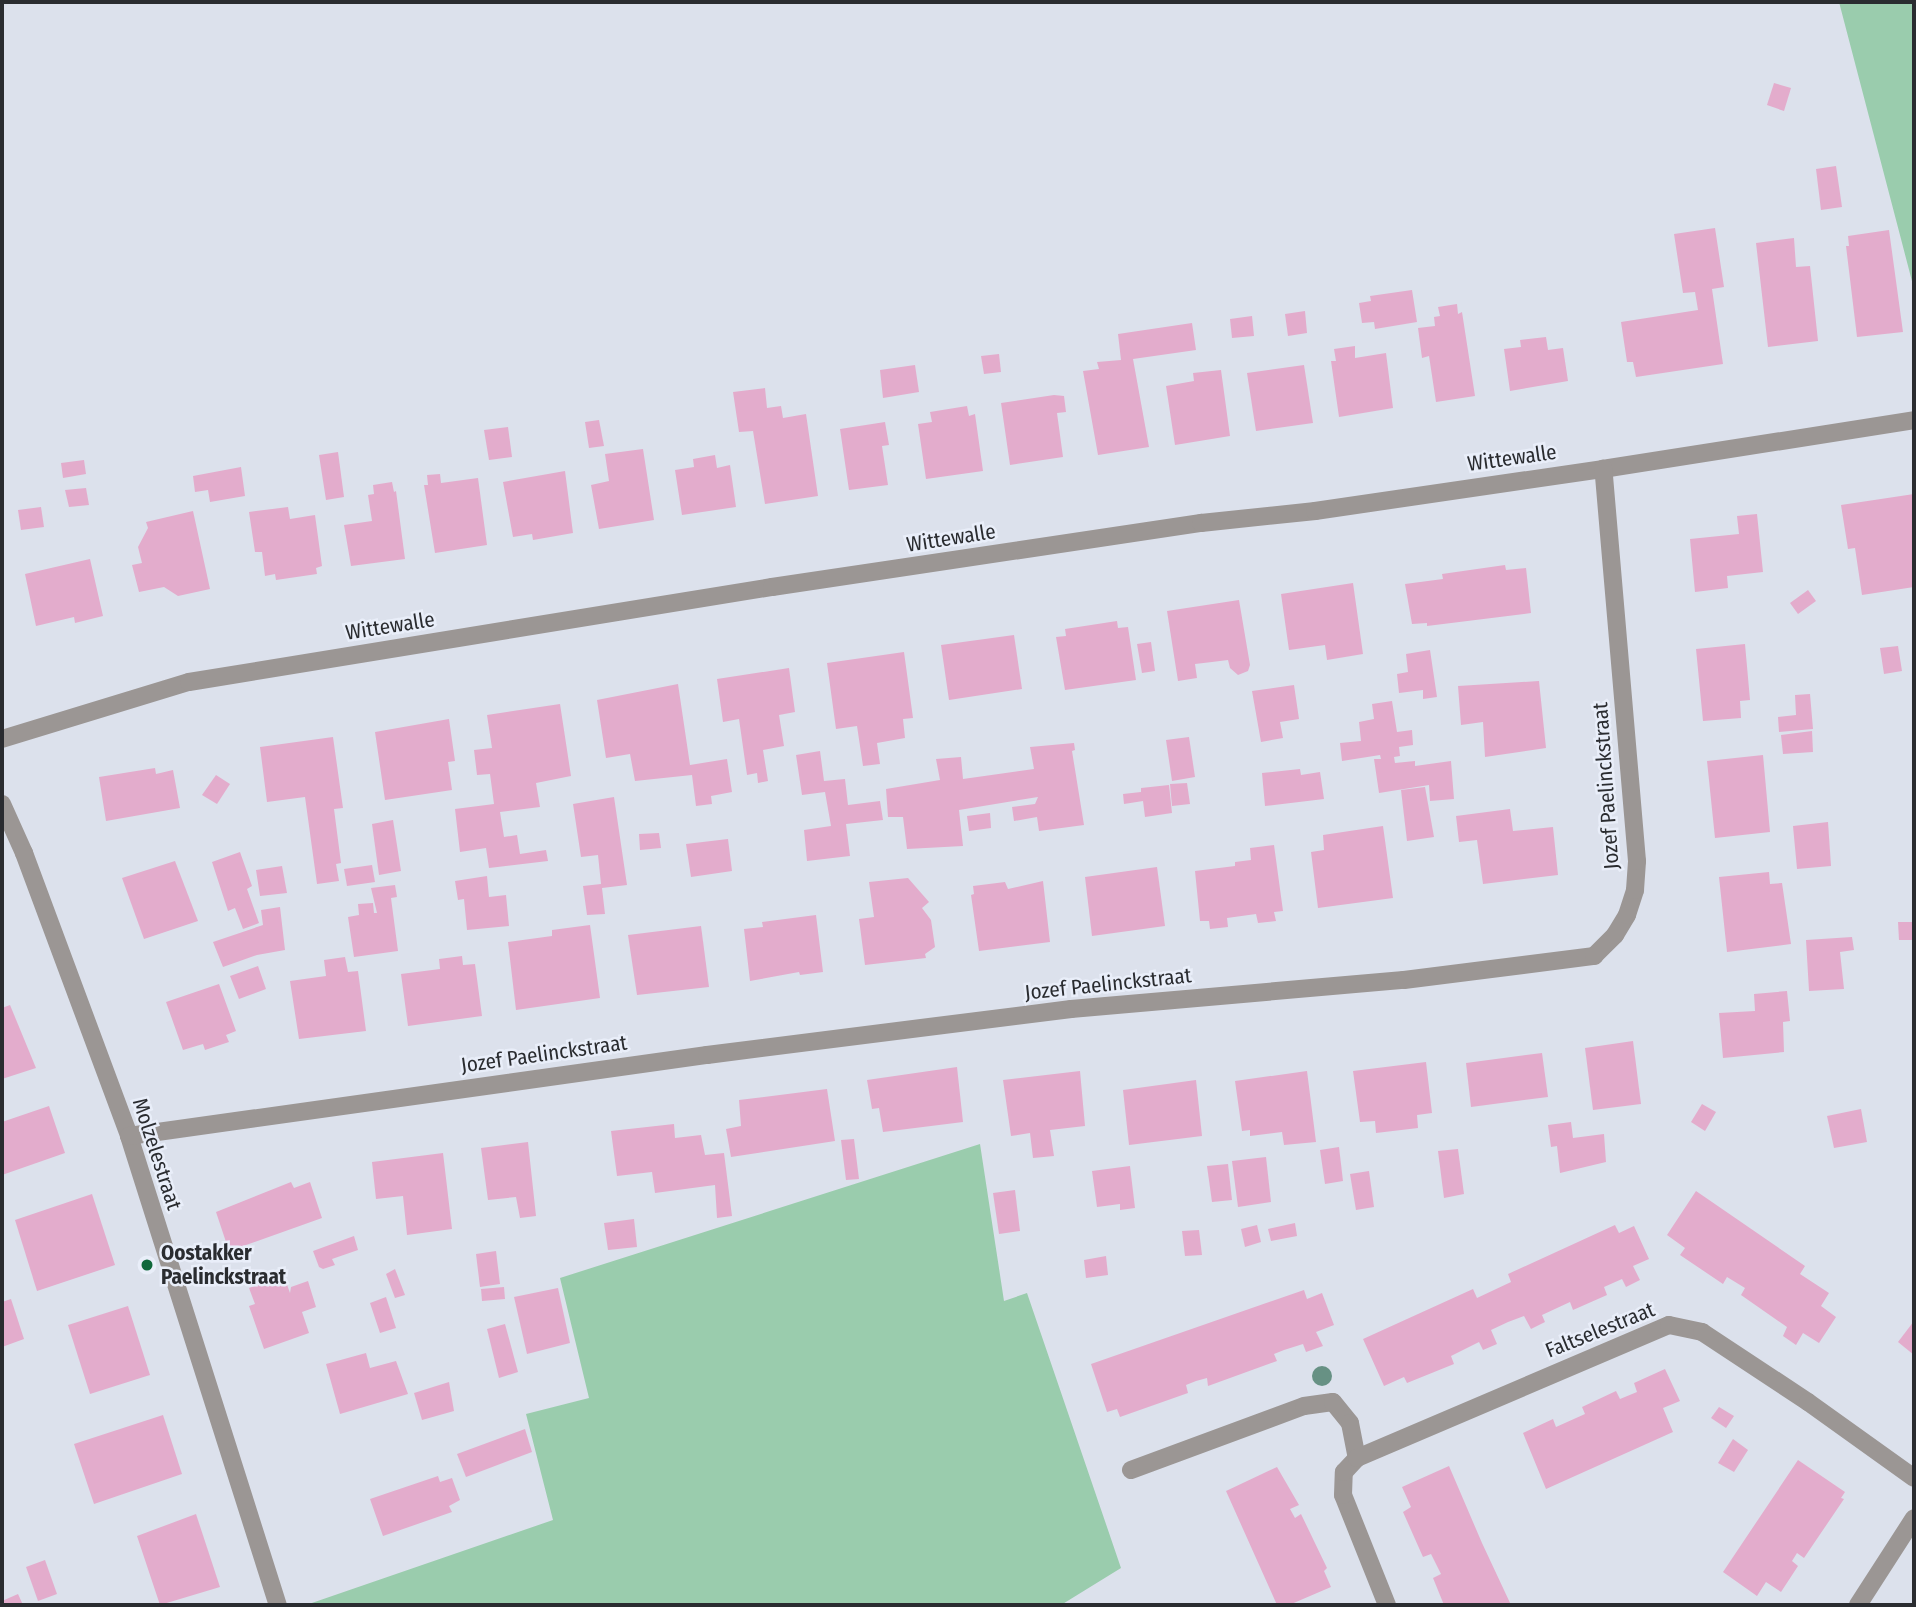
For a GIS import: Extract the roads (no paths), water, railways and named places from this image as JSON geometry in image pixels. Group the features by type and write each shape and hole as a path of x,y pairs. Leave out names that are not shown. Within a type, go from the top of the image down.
{"street":[{"name":"Wittewalle","path":"2,739 200,680 785,585 1201,523 1315,511 1914,420"},
{"name":"Jozef Paelinckstraat","path":"129,1136 707,1055 1058,1011 1404,980 1594,956 1615,935 1627,915 1635,891 1637,861 1603,468"},
{"name":"Molzelestraat","path":"2,804 24,853 129,1136 278,1605"},
{"name":"Faltselestraat","path":"1357,1458 1669,1325 1702,1332 1808,1402 1914,1478"},
{"path":"1131,1470 1304,1406 1333,1402 1350,1423 1357,1458 1344,1472 1343,1495 1387,1605"},
{"path":"1858,1605 1914,1518"}],"place":[{"name":"Oostakker Paelinckstraat","path":"147,1265"}]}
